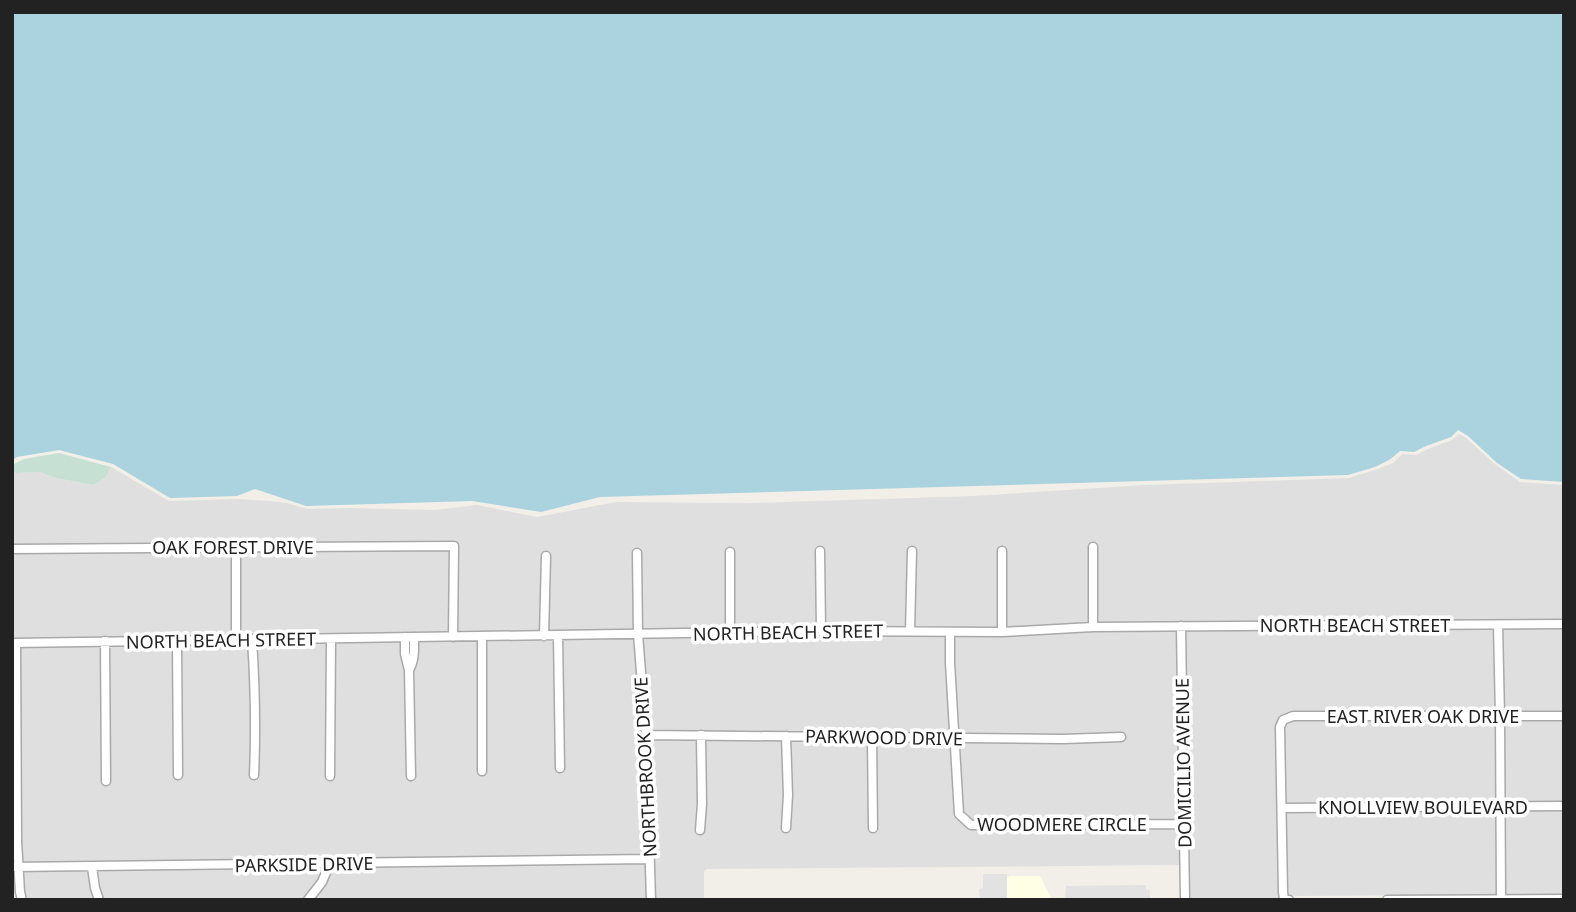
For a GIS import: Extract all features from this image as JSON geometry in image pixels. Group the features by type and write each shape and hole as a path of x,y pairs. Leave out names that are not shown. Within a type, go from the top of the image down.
{"street":[{"name":"OAK FOREST DRIVE","path":"12,549 454,546 453,637"},
{"path":"236,547 236,639"},
{"path":"1093,547 1093,626"},
{"path":"820,551 821,631"},
{"path":"910,631 912,551"},
{"path":"1002,551 1002,632"},
{"path":"730,552 730,632"},
{"name":"NORTHBROOK DRIVE","path":"638,554 638,634 646,735 651,900"},
{"path":"544,636 546,556"},
{"name":"NORTH BEACH STREET","path":"14,643 730,632 1002,632 1093,626 1564,624"},
{"path":"1497,625 1501,899"},
{"name":"DOMICILIO AVENUE","path":"1181,626 1185,900"},
{"name":"WOODMERE CIRCLE","path":"950,632 959,814 971,825 1184,824"},
{"path":"558,635 560,768"},
{"path":"482,636 482,771"},
{"path":"409,637 405,654 409,670 411,776"},
{"path":"252,639 256,728 254,775"},
{"path":"330,776 331,639"},
{"path":"177,640 178,775"},
{"path":"105,641 106,781"},
{"path":"14,643 15,867 22,900"},
{"name":"EAST RIVER OAK DRIVE","path":"1282,808 1280,727 1283,720 1293,716 1564,716"},
{"name":"PARKWOOD DRIVE","path":"646,735 1063,739 1121,737"},
{"path":"700,830 701,735"},
{"path":"786,736 786,828"},
{"path":"872,736 873,828"},
{"name":"KNOLLVIEW BOULEVARD","path":"1282,808 1564,806"},
{"path":"1282,808 1286,899"},
{"name":"PARKSIDE DRIVE","path":"15,867 649,859"},
{"path":"308,900 322,882 330,863"},
{"path":"92,867 99,900"},
{"path":"1387,900 1564,899"}],"shaded area":[{"path":"1459,434 1520,482 1564,485 1564,620 1097,623 1097,545 1090,543 1089,623 1005,628 1005,548 998,547 998,628 914,628 916,548 909,547 906,628 824,628 824,549 817,548 817,628 734,629 734,549 727,548 726,629 642,631 641,551 634,550 634,631 548,632 550,553 543,552 540,632 457,633 458,542 12,546 12,471 39,472 93,485 105,478 111,467 169,501 238,499 287,503 307,509 435,510 477,505 537,517 616,502 751,503 974,496 1144,485 1349,478 1393,463 1402,454 1416,455 1452,440"},
{"path":"59,453 111,467 105,478 93,485 39,472 12,471 12,465 24,459"},
{"path":"450,549 450,633 240,636 239,550"},
{"path":"232,550 233,636 12,639 12,552"},
{"path":"1564,627 1564,712 1504,712 1501,628"},
{"path":"1494,628 1496,713 1293,712 1281,715 1276,727 1279,900 1189,900 1185,629"},
{"path":"1177,629 1180,821 972,822 963,813 958,741 1063,742 1125,739 1124,733 1062,736 958,734 954,635"},
{"path":"946,635 950,734 650,731 642,638"},
{"path":"635,638 642,734 645,855 22,864 19,646 101,645 102,783 110,784 109,645 173,644 175,778 181,779 181,644 248,643 252,740 250,778 258,779 256,642 327,642 326,778 334,779 335,642 401,641 405,670 407,779 414,780 413,671 418,655 418,640 478,640 478,774 485,775 486,640 554,639 556,771 563,772 562,639"},
{"path":"1294,719 1496,719 1496,802 1286,804 1284,728 1286,722"},
{"path":"1504,720 1564,720 1564,803 1504,802"},
{"path":"650,738 698,738 697,833 704,833 705,738 783,739 782,830 790,832 790,739 868,740 869,831 877,832 875,740 951,741 955,814 969,828 1180,828 1181,865 707,869 704,871 704,900 655,900"},
{"path":"1496,809 1497,895 1287,896 1286,811"},
{"path":"1504,809 1564,810 1564,896 1504,895"},
{"path":"646,862 647,900 313,900 333,867"},
{"path":"324,867 319,880 303,900 103,900 96,870"},
{"path":"89,870 96,900 26,900 22,871"},
{"path":"983,874 1007,874 1007,900 980,900 979,889 983,888"},
{"path":"1010,876 1040,876 1052,900 996,900 997,885"},
{"path":"1146,885 1146,890 1150,890 1150,900 1065,898 1066,886"}],"water":[{"path":"12,12 1564,12 1564,482 1521,479 1497,463 1458,430 1451,437 1414,452 1400,451 1382,464 1348,475 600,497 541,512 472,501 306,506 255,489 237,496 170,498 113,464 59,450 12,460"}]}
